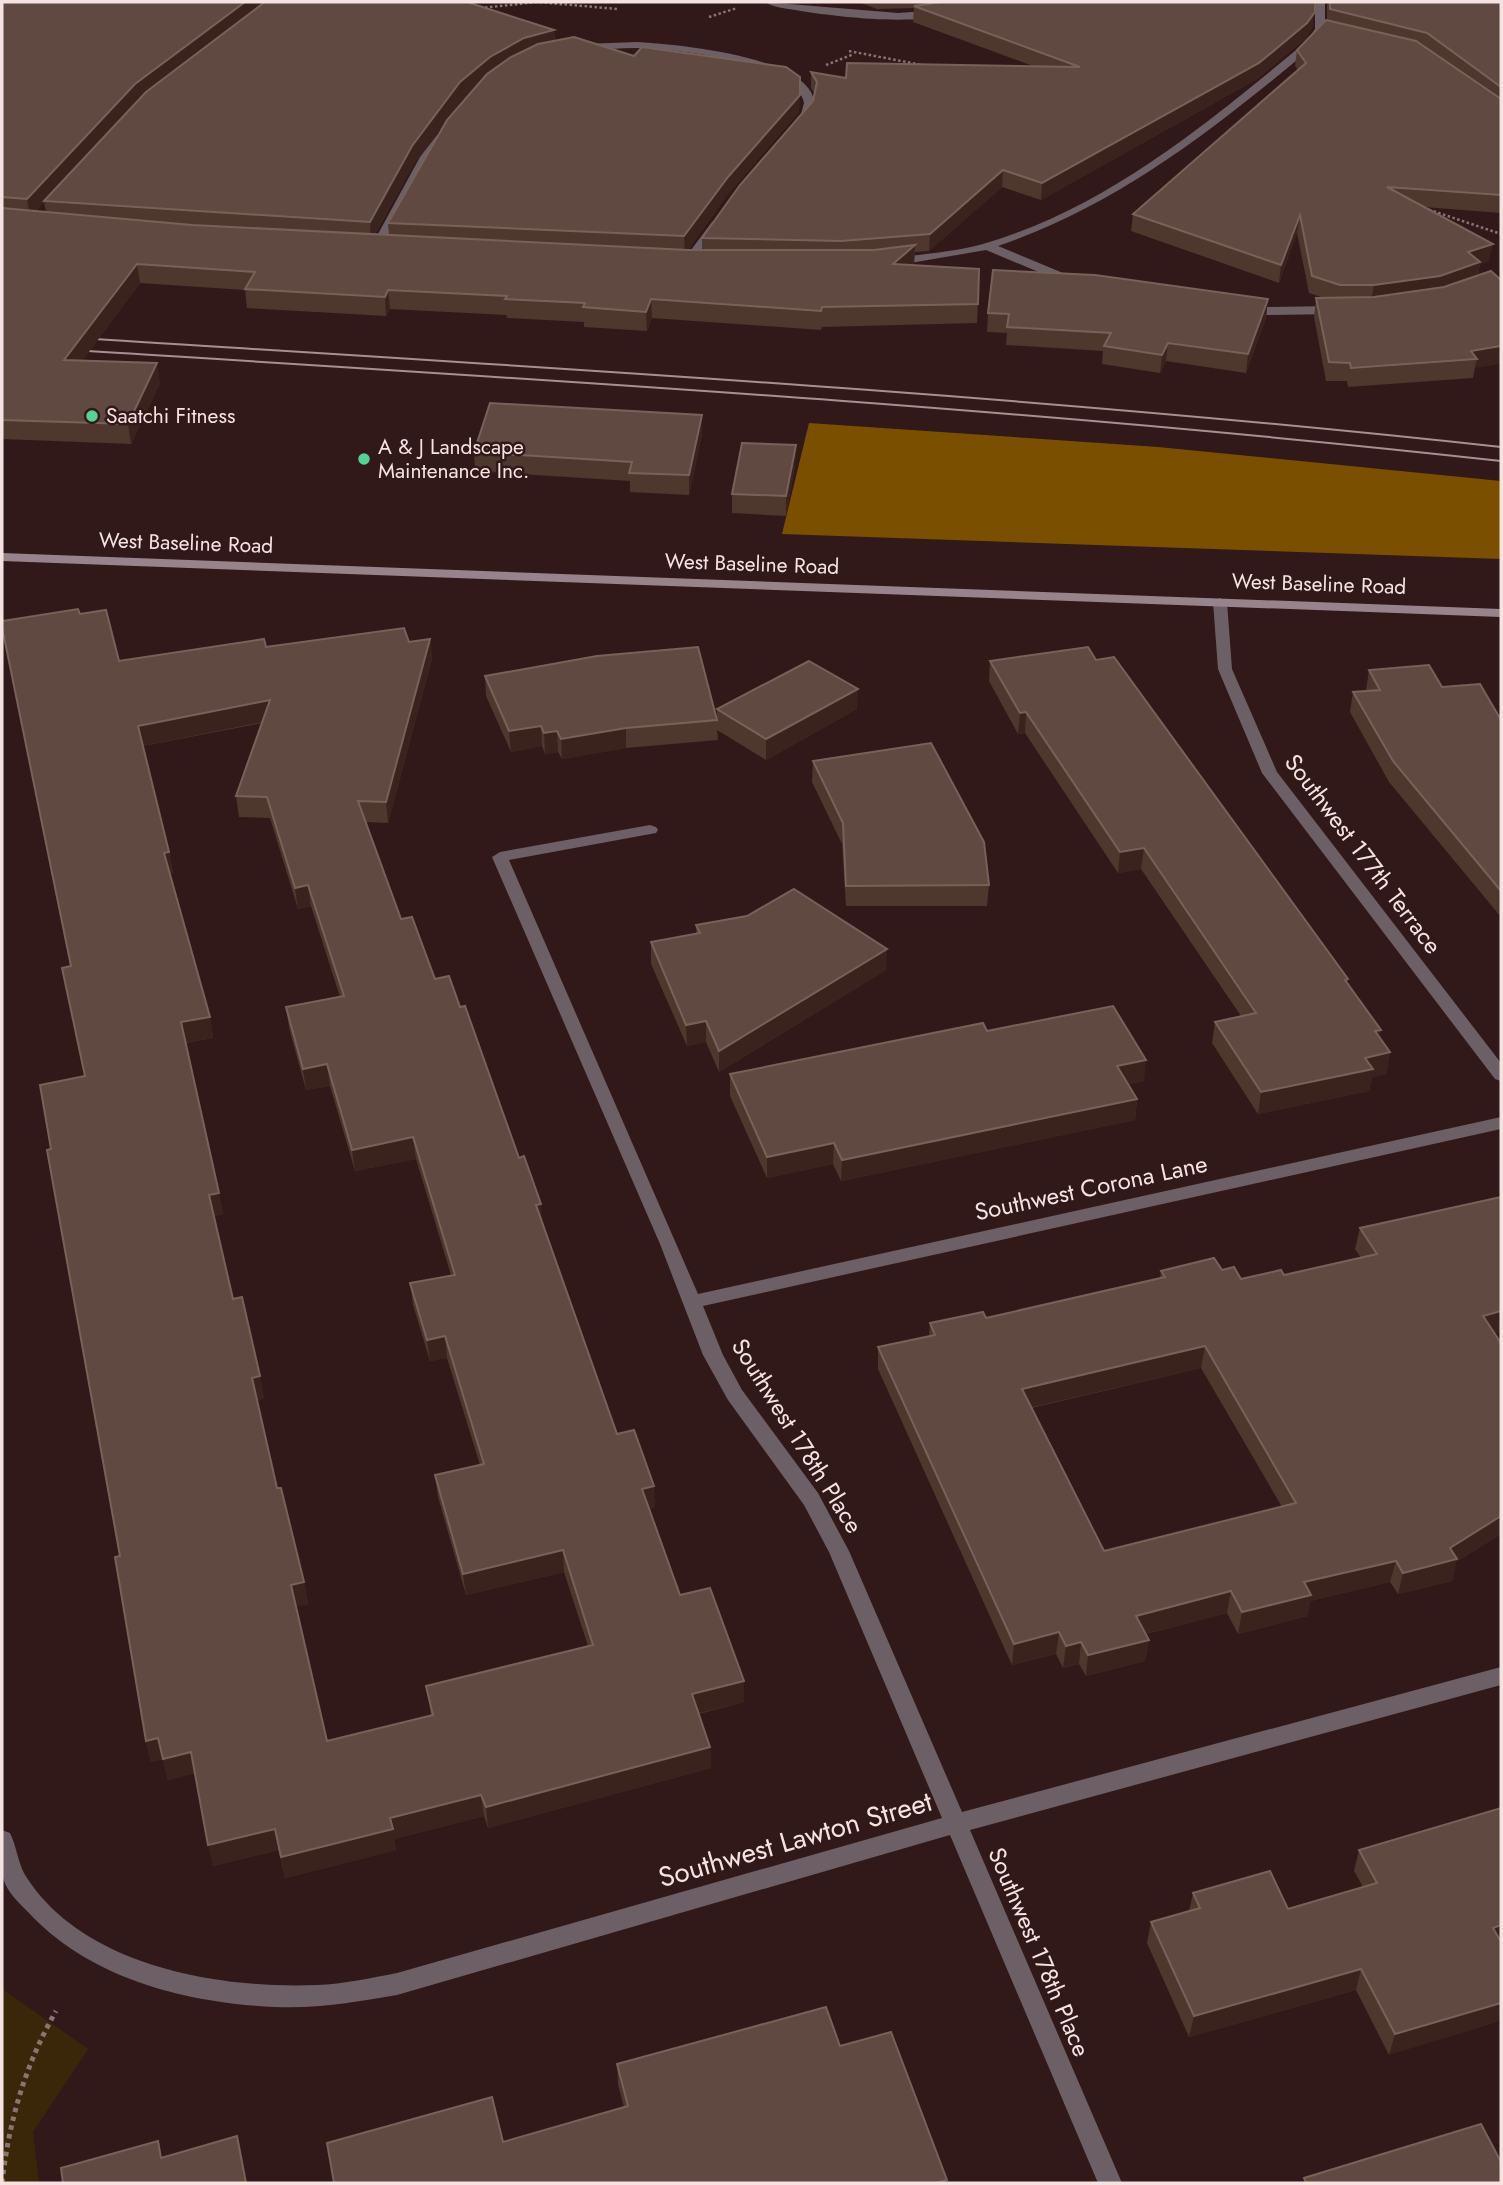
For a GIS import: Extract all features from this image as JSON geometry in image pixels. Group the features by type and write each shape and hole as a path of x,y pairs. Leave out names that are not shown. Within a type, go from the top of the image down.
{"main road":[{"name":"West Baseline Road","path":"2,557 1501,612"}],"street":[{"path":"770,2 807,10 887,15 941,13 977,2"},
{"path":"877,263 987,246 1067,216 1192,138 1311,43 1320,29 1320,2"},
{"path":"1320,29 1333,32"},
{"path":"567,50 639,45 749,61 784,75 802,86 809,97 807,114 791,132"},
{"path":"378,245 425,157 449,127"},
{"path":"688,262 726,209"},
{"path":"364,244 391,246"},
{"path":"987,246 1076,284 1090,286"},
{"path":"675,261 702,262"},
{"path":"1225,305 1265,311 1358,309"},
{"name":"Southwest 177th Terrace","path":"1220,602 1225,669 1270,773 1501,1075"},
{"name":"Southwest 178th Place","path":"650,830 500,857 713,1355 735,1395 811,1499 839,1551 1110,2183"},
{"name":"Southwest Corona Lane","path":"692,1302 1501,1123"},
{"name":"Southwest Lawton Street","path":"2,1840 19,1887 60,1929 102,1956 176,1986 245,1996 320,1996 397,1984 955,1824 1501,1676"}],"path":[{"path":"1423,208 1501,234"},
{"path":"2,2183 18,2097 41,2036 56,2011"}],"shaded area":[{"path":"809,423 1158,447 1501,481 1501,559 782,534"},
{"path":"2,1989 88,2049 33,2132 39,2183 2,2183"}],"building":[{"path":"2,2 245,2 135,84 27,199 2,197"},
{"path":"265,2 467,2 554,30 524,38 490,57 460,82 412,146 370,222 44,201 146,92"},
{"path":"941,2 1315,2 1315,12 1307,23 1259,63 1042,183 1003,170 930,234 841,241 702,238 740,185 813,101 817,82 811,72 846,78 847,63 1080,67 914,6"},
{"path":"1330,2 1501,2 1501,87 1427,33 1330,9"},
{"path":"1326,20 1416,41 1501,99 1501,195 1387,187 1493,244 1468,252 1480,262 1440,276 1374,285 1340,285 1312,276 1300,215 1281,265 1133,214 1306,63 1297,50"},
{"path":"574,37 634,56 642,47 786,67 800,77 800,95 728,177 684,236 388,223 447,120 487,74 511,57 538,44"},
{"path":"2,208 192,225 688,250 874,250 915,245 893,264 979,269 978,304 822,307 821,311 651,299 646,312 583,307 585,303 505,299 507,296 388,290 385,297 245,289 255,272 137,264 64,360 157,363 128,424 2,420"},
{"path":"993,270 1095,275 1268,299 1248,354 1168,343 1162,355 1104,346 1111,333 1007,327 1009,314 988,313"},
{"path":"1491,271 1501,280 1501,346 1471,351 1477,359 1351,368 1350,363 1329,362 1316,298 1374,297 1444,287"},
{"path":"490,403 702,415 689,475 629,473 632,462 474,452"},
{"path":"742,443 796,445 786,496 732,494"},
{"path":"78,609 80,614 106,610 119,661 264,639 266,647 404,628 409,642 430,639 386,802 358,801 401,919 412,917 435,979 449,976 460,1007 465,1006 519,1158 524,1156 541,1204 536,1205 617,1434 634,1430 654,1486 642,1489 680,1595 710,1588 744,1681 692,1694 710,1747 486,1807 481,1795 390,1818 393,1829 281,1857 275,1829 208,1845 191,1752 163,1759 158,1738 146,1741 115,1557 120,1556 47,1150 51,1149 40,1085 85,1076 62,968 71,966 2,621","holes":["270,700 236,796 267,797 295,888 308,885 344,996 286,1007 303,1069 327,1064 352,1150 413,1137 455,1275 410,1283 427,1340 445,1336 484,1464 435,1475 463,1574 563,1550 593,1645 426,1686 433,1715 327,1741 291,1585 304,1582 281,1488 277,1488 252,1378 260,1376 242,1297 233,1299 209,1195 219,1193 181,1022 210,1017 164,853 169,852 138,726"]},
{"path":"698,647 717,720 626,728 561,739 557,731 544,733 541,726 509,731 485,676 597,656"},
{"path":"1088,647 1096,660 1114,657 1348,979 1345,980 1381,1030 1375,1031 1390,1052 1365,1058 1373,1069 1261,1092 1215,1022 1256,1013 1144,848 1120,852 1026,712 1020,713 990,661"},
{"path":"809,661 858,689 766,739 717,709"},
{"path":"1429,665 1442,687 1480,684 1501,720 1501,891 1393,761 1353,692 1380,690 1369,670"},
{"path":"931,743 984,842 989,885 846,886 843,823 813,761"},
{"path":"794,889 887,949 719,1051 706,1021 686,1025 651,942 700,933 696,925 747,916"},
{"path":"1113,1006 1146,1060 1117,1066 1137,1099 842,1160 834,1143 767,1157 730,1074 983,1023 987,1031"},
{"path":"1501,1197 1501,1311 1483,1316 1501,1343 1501,1516 1450,1548 1457,1559 1403,1573 1396,1561 1304,1582 1311,1595 1242,1612 1231,1591 1136,1616 1149,1640 1088,1655 1081,1642 1066,1646 1059,1632 1014,1644 878,1347 935,1335 930,1323 983,1312 986,1318 1165,1277 1161,1271 1214,1258 1222,1270 1234,1267 1241,1279 1281,1270 1284,1275 1377,1254 1360,1228","holes":["1205,1346 1296,1503 1104,1551 1022,1389"]},
{"path":"1501,1808 1501,1925 1493,1928 1501,1942 1501,2003 1395,2034 1361,1969 1194,2016 1151,1922 1200,1908 1193,1893 1270,1871 1288,1909 1377,1883 1359,1850"},
{"path":"826,2007 840,2046 891,2032 947,2180 936,2183 334,2183 327,2143 492,2097 503,2142 628,2106 617,2064"},
{"path":"1481,2124 1501,2162 1501,2183 1306,2183 1304,2178"},
{"path":"237,2136 246,2183 63,2183 61,2168 158,2141 161,2158"}],"tram line":[{"path":"78,338 968,398 1146,412 1501,447"},
{"path":"72,350 966,410 1501,461"}],"place":[{"name":"Saatchi Fitness","path":"92,416"},
{"name":"A & J Landscape Maintenance Inc.","path":"364,459"}]}
